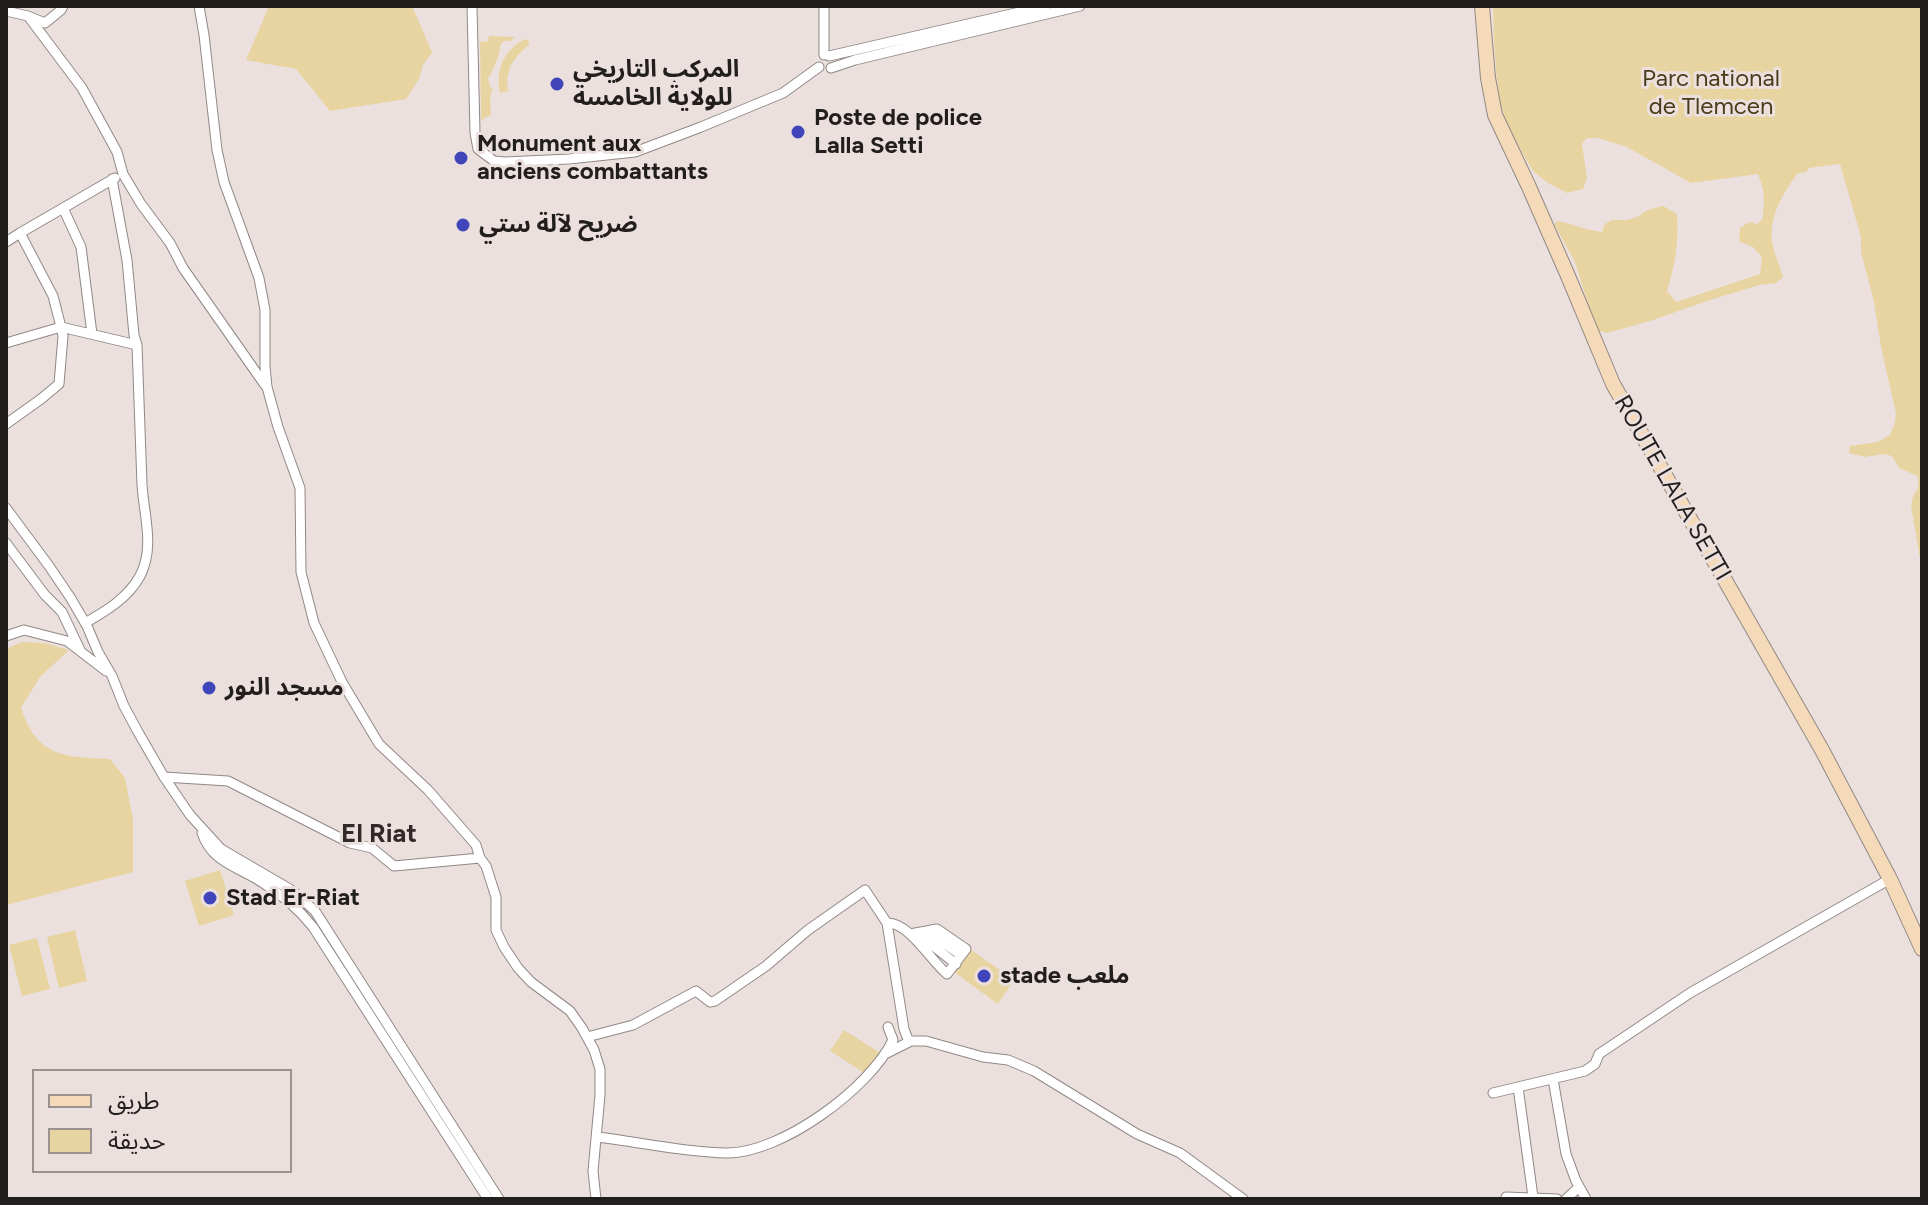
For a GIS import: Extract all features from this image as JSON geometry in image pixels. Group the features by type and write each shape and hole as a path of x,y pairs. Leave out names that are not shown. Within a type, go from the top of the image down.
{"main road":[{"name":"ROUTE LALA SETTI","path":"1482,6 1488,78 1495,115 1552,238 1613,384 1822,750 1890,879 1922,949"}],"street":[{"path":"6,11 45,23 63,6"},
{"path":"199,6 217,150 224,182 259,278 265,310 267,387 300,488 301,572 314,623 342,682 379,744 428,790 476,845 496,897 496,930 504,947 531,982 570,1011 594,1050 600,1069 593,1171 596,1199"},
{"path":"472,6 475,133 478,149 494,161 569,159 635,152 783,93 819,67"},
{"path":"824,6 826,56"},
{"path":"819,67 818,61 826,56 1046,6"},
{"path":"819,67 824,70 1080,6"},
{"path":"28,16 82,88 117,152 123,174 141,204 267,387"},
{"path":"826,56 833,61 831,68"},
{"path":"6,242 123,174"},
{"path":"85,623 124,597 140,577 147,559 137,345 127,260 112,179"},
{"path":"63,208 81,247 92,334"},
{"path":"6,424 59,384 63,336 53,296 20,233"},
{"path":"6,343 61,327 137,345"},
{"path":"6,508 49,566 85,623 124,706 164,777 199,826 221,849 293,891 315,911 499,1199"},
{"path":"6,543 45,595 62,612 80,650"},
{"path":"6,636 24,630 67,641 112,676"},
{"path":"164,777 228,781 350,843 372,848 394,866 480,858"},
{"path":"199,826 207,847 216,857 280,895 299,910 313,927 488,1199"},
{"path":"1493,1093 1585,1071 1595,1064 1599,1054 1690,993 1890,879"},
{"path":"587,1037 633,1025 696,991 710,1002 715,1001 865,890 887,923 904,1029 909,1042"},
{"path":"887,923 918,932 959,960 966,949 937,929 918,932"},
{"path":"597,1137 729,1153 757,1147 791,1134 856,1089 887,1053 893,1040 888,1027"},
{"path":"887,1053 909,1042 926,1041 983,1057 1008,1060 1034,1071 1137,1134 1180,1153 1243,1199"},
{"path":"1553,1079 1566,1154 1586,1199"},
{"path":"1518,1087 1533,1197"},
{"path":"1566,1199 1579,1187"},
{"path":"1506,1197 1557,1199"}],"green space":[{"path":"269,6 412,6 432,52 406,99 330,111 296,69 246,60"},
{"name":"Parc national de Tlemcen","path":"1493,6 1922,6 1922,606 1920,558 1911,506 1918,488 1918,476 1899,468 1892,456 1865,457 1849,453 1850,446 1878,442 1890,435 1896,413 1861,252 1861,237 1840,164 1809,168 1797,174 1783,196 1775,213 1772,231 1783,277 1776,283 1759,285 1607,333 1596,330 1575,262 1554,224 1557,221 1602,232 1605,224 1612,220 1627,220 1663,206 1677,214 1676,253 1667,291 1676,302 1760,274 1762,257 1753,247 1739,241 1740,228 1749,222 1757,224 1762,220 1764,197 1760,180 1758,174 1691,183 1627,147 1598,138 1587,138 1582,144 1587,178 1583,189 1567,193 1548,183 1533,171 1507,127 1498,93"},
{"path":"489,36 515,37 500,45 488,78 493,90 490,95 491,115 481,120 480,42 488,41"},
{"path":"525,39 529,45 511,65 508,91 500,93 499,76 503,62 512,49"},
{"path":"22,642 44,643 69,650 40,677 21,708 35,736 44,745 66,755 110,759 125,778 133,820 133,872 6,905 6,649"},
{"name":"Stad Er-Riat","path":"220,870 234,915 199,926 185,881"},
{"path":"75,930 87,981 59,988 47,937"},
{"path":"37,938 50,989 22,996 9,945"},
{"name":"stade ملعب","path":"970,949 1014,980 998,1004 954,972"},
{"path":"844,1030 880,1053 866,1074 830,1051"}],"place":[{"name":"المركب التاريخي للولاية الخامسة","path":"557,84"},
{"name":"Poste de police Lalla Setti","path":"798,132"},
{"name":"Monument aux anciens combattants","path":"461,158"},
{"name":"ضريح لآلة ستي","path":"463,225"},
{"name":"مسجد النور","path":"209,688"},
{"name":"Stad Er-Riat","path":"210,898"},
{"name":"stade ملعب","path":"984,976"}],"district":[{"name":"El Riat","path":"379,834"}]}
